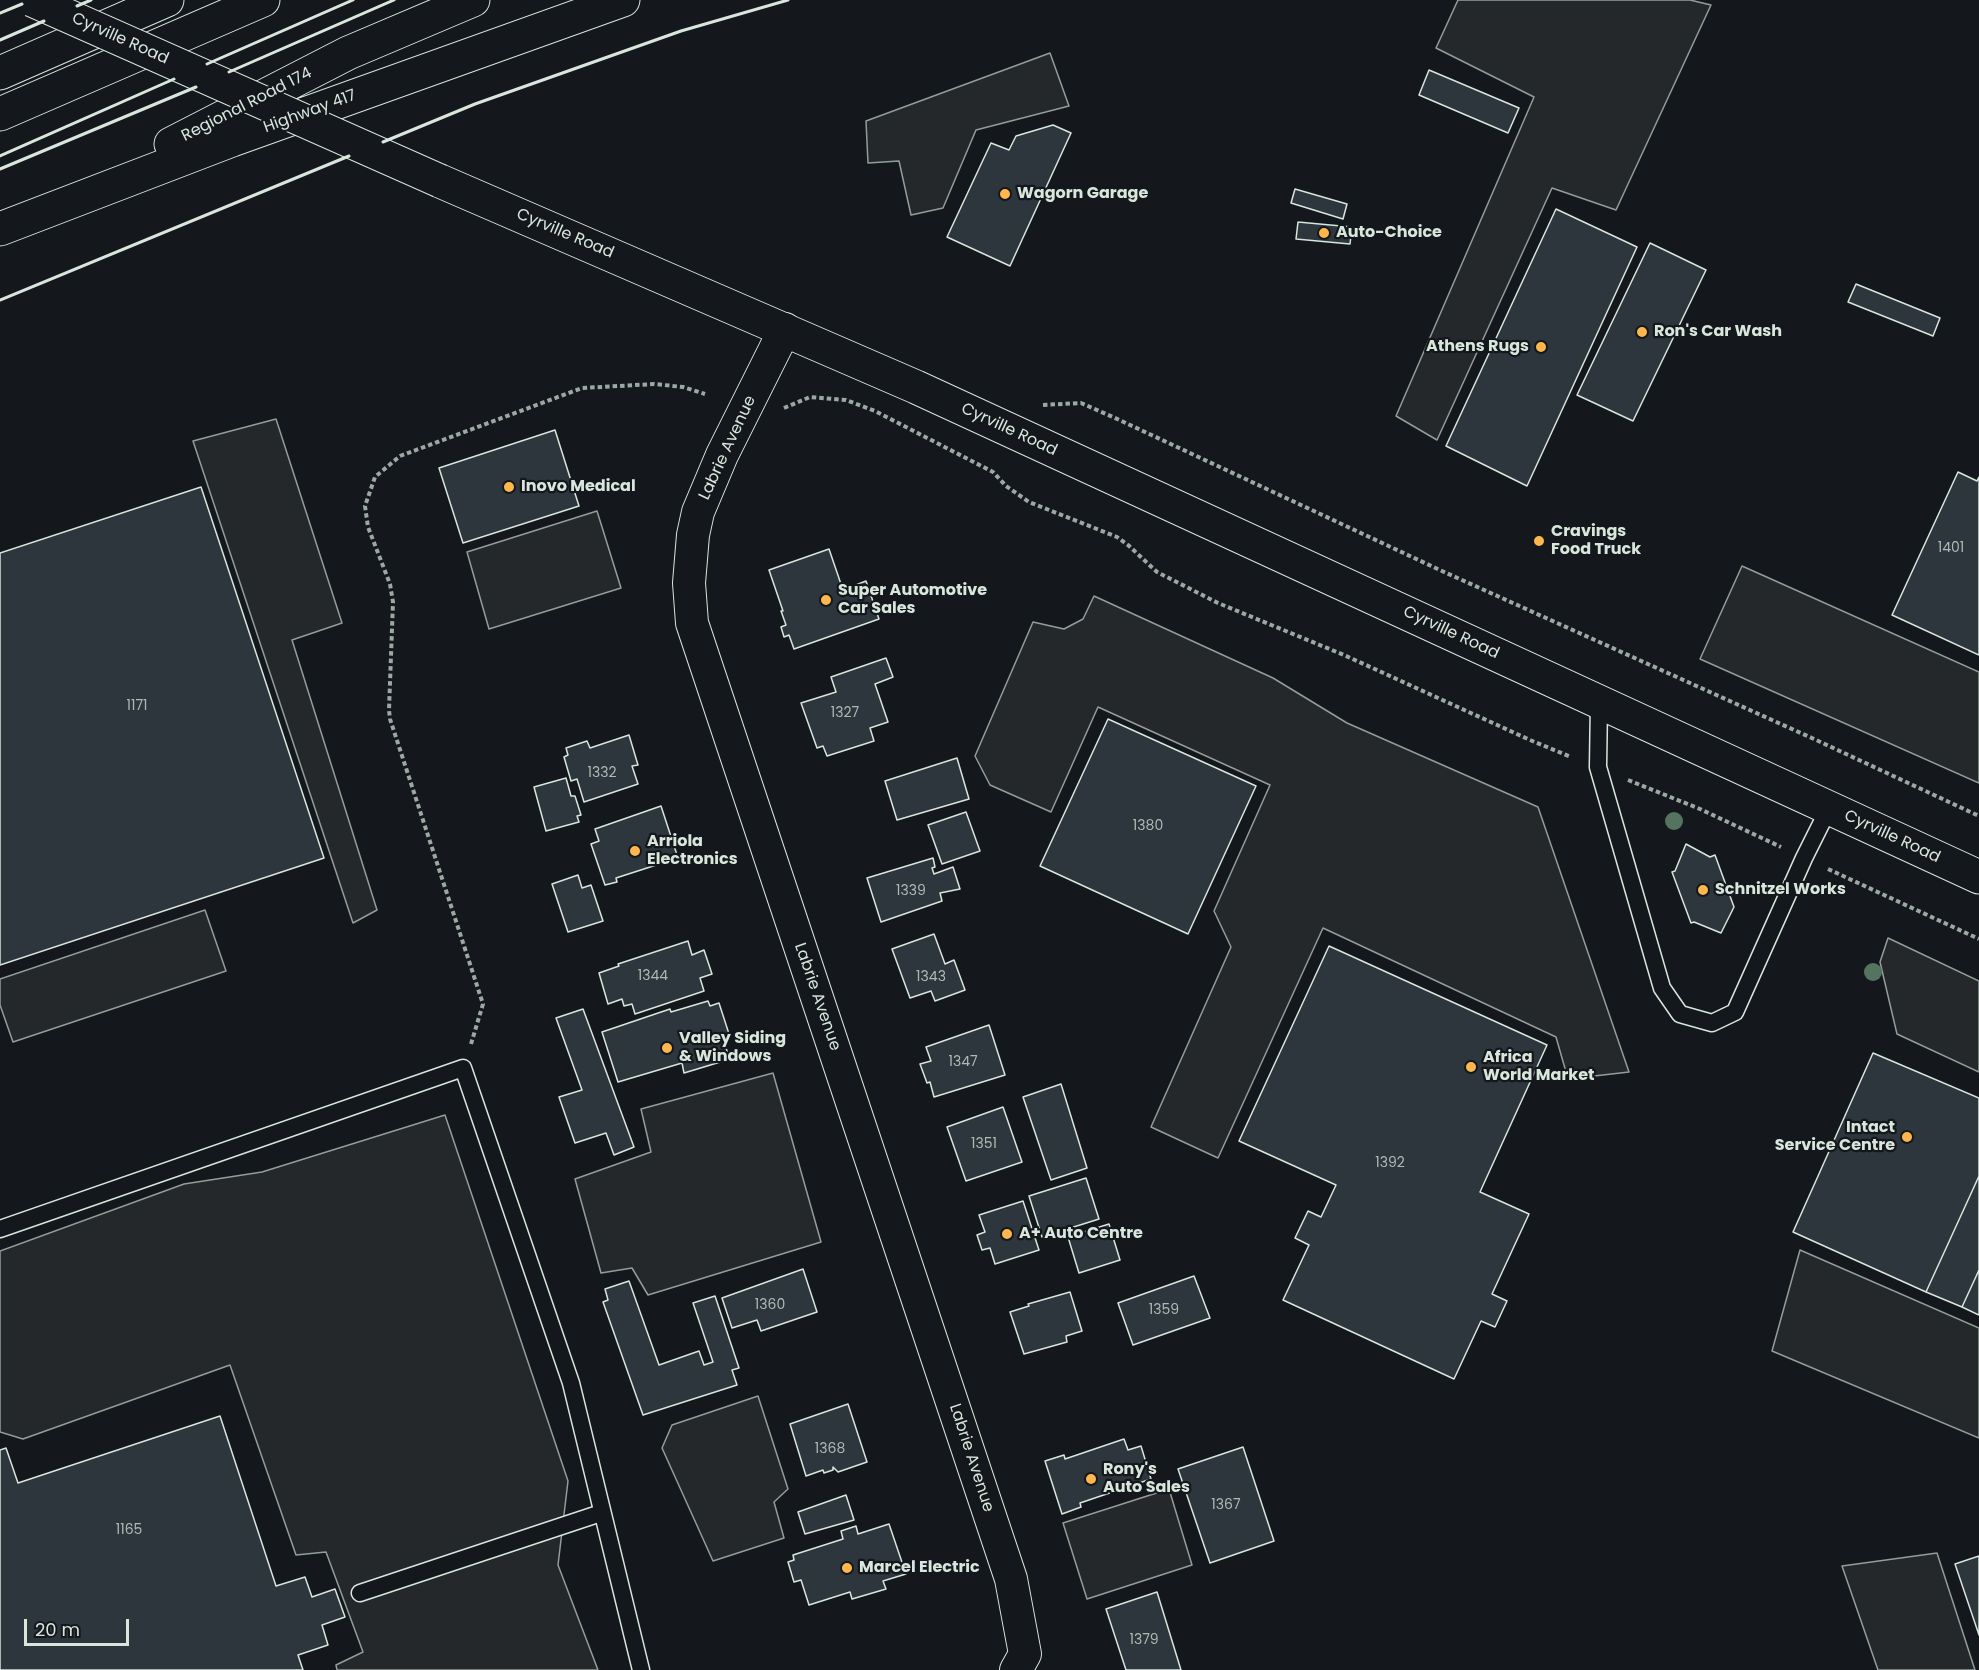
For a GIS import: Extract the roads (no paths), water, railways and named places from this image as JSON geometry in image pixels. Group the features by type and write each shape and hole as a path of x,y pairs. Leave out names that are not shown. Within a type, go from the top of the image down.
{"main road":[{"name":"Cyrville Road","path":"32,0 440,181 916,387 1979,877"},
{"path":"0,73 167,0"},
{"path":"0,114 262,0"},
{"name":"Regional Road 174","path":"13,224 348,52 473,0"},
{"name":"Highway 417","path":"13,224 232,140 623,0"}],"street":[{"name":"Labrie Avenue","path":"785,329 722,455 698,512 693,535 689,583 692,623 1011,1579 1025,1654 1017,1670"}],"lane":[{"path":"1599,702 1598,767 1662,988 1680,1014 1712,1023 1735,1012 1829,808"},
{"path":"0,1229 464,1068 571,1383 641,1670"},
{"path":"360,1593 601,1513"}],"place":[{"name":"Wagorn Garage","path":"1005,194"},
{"name":"Auto-Choice","path":"1324,233"},
{"name":"Ron's Car Wash","path":"1642,332"},
{"name":"Athens Rugs","path":"1541,347"},
{"name":"Inovo Medical","path":"509,487"},
{"name":"Cravings Food Truck","path":"1539,541"},
{"name":"Super Automotive Car Sales","path":"826,600"},
{"name":"Arriola Electronics","path":"635,851"},
{"name":"Schnitzel Works","path":"1703,890"},
{"name":"Valley Siding & Windows","path":"667,1048"},
{"name":"Africa World Market","path":"1471,1067"},
{"name":"Intact Service Centre","path":"1907,1137"},
{"name":"A+ Auto Centre","path":"1007,1234"},
{"name":"Rony's Auto Sales","path":"1091,1479"},
{"name":"Marcel Electric","path":"847,1568"}]}
